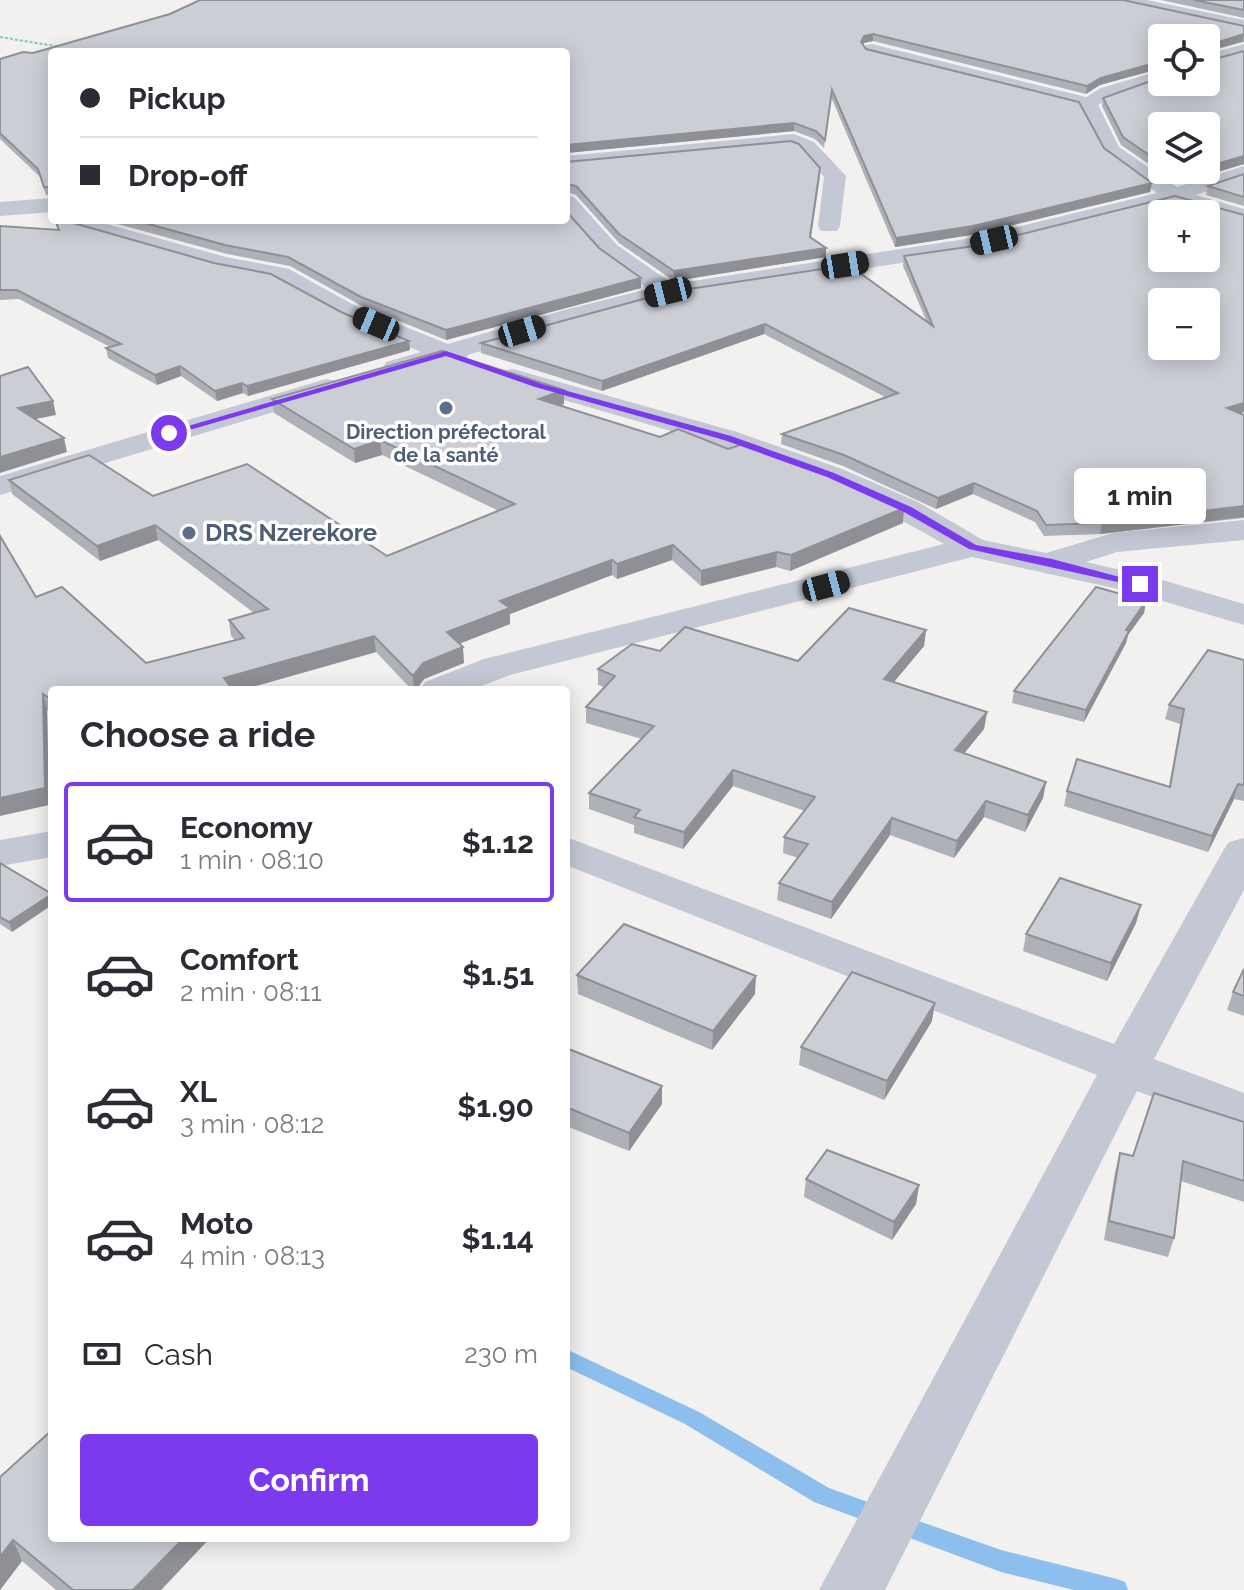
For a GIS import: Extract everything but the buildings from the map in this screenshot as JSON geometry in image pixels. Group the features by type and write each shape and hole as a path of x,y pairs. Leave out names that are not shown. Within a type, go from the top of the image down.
{"street":[{"path":"1124,0 1244,25"},
{"path":"872,49 1088,103 1108,92 1148,79"},
{"path":"1220,57 1244,49"},
{"path":"1088,103 1111,150 1174,195 1244,216"},
{"path":"570,162 794,140 807,146 835,176 829,226"},
{"path":"373,374 573,315 668,292 972,245 1174,195 1244,172"},
{"path":"0,209 48,205"},
{"path":"570,206 609,250 668,292"},
{"path":"81,224 224,264 280,274 352,314 446,353 538,385 727,438 831,475 907,509 972,547 1052,562 1244,615"},
{"path":"0,486 343,382"},
{"path":"1052,562 1113,543 1244,530"},
{"path":"448,686 497,667 972,547"},
{"path":"0,853 48,845"},
{"path":"851,1590 1124,1069 1244,851"},
{"path":"570,852 1244,1113"}],"path":[{"path":"0,37 62,47"}],"waterway":[{"path":"570,1360 692,1418 822,1495 879,1516"},
{"path":"899,1524 1001,1561 1117,1590"}],"place":[{"name":"Direction préfectoral de la santé","path":"446,408"},
{"name":"DRS Nzerekore","path":"189,533"}],"route":[{"path":"169,433 446,353 538,385 727,438 831,475 907,509 972,547 1052,562 1140,584"}]}
